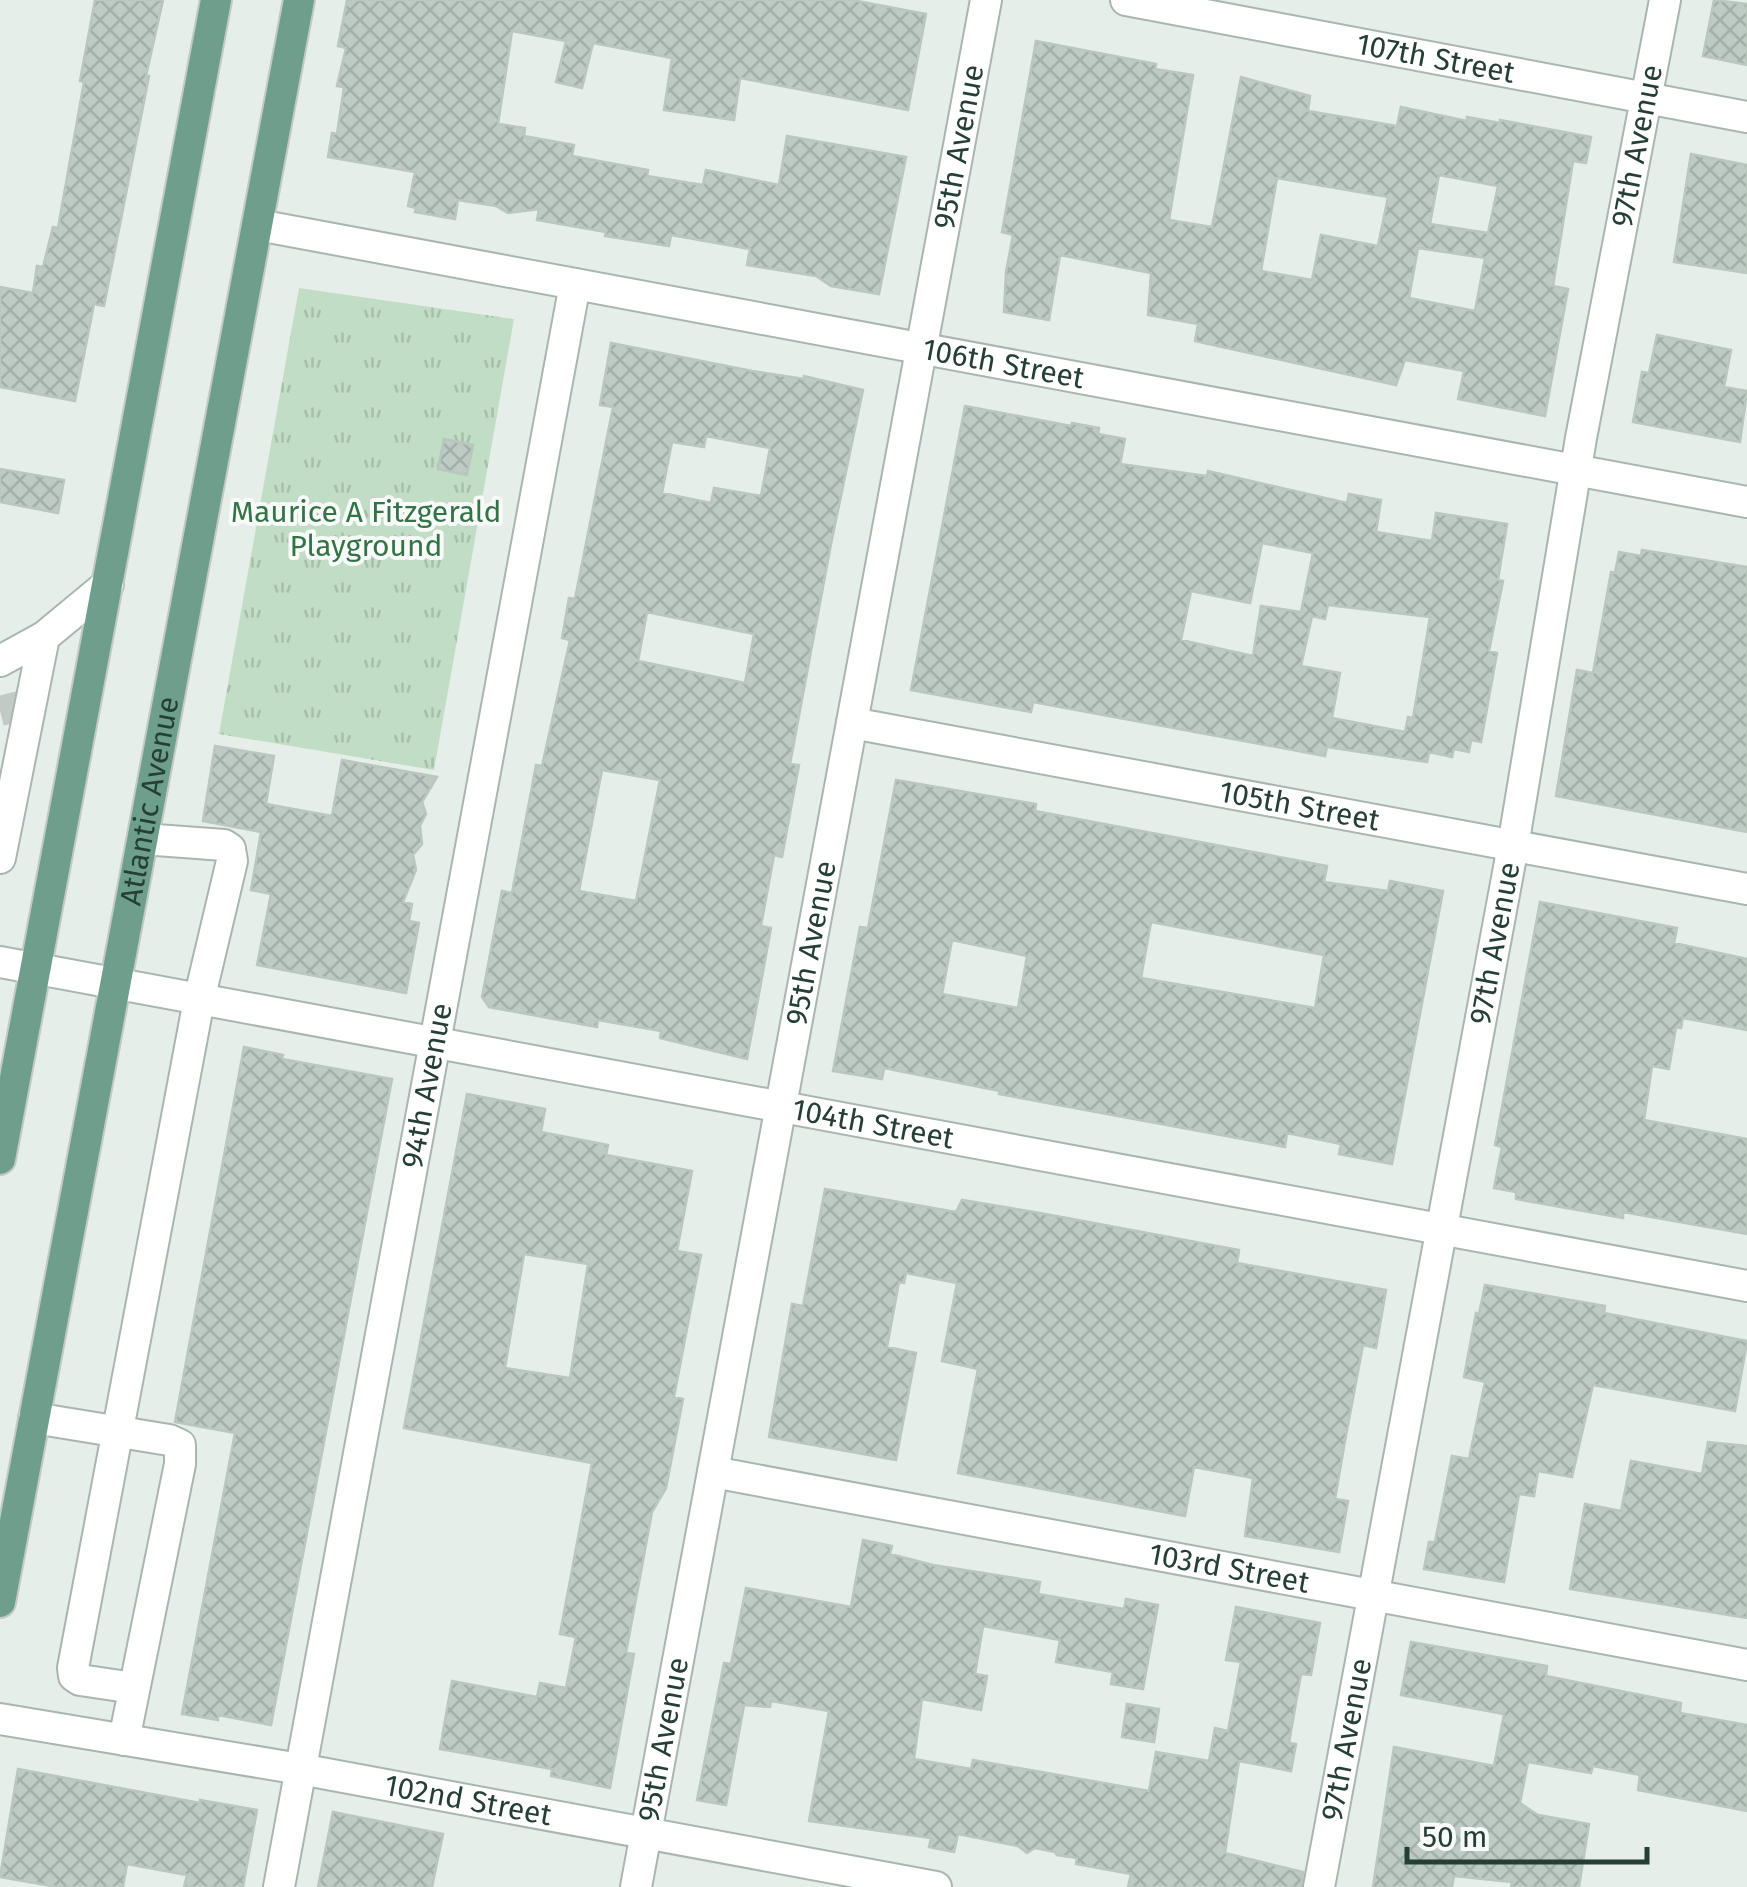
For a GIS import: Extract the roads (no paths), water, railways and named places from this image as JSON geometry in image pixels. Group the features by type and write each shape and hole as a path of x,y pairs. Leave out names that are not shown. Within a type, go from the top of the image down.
{"main road":[{"path":"0,1158 216,0"},
{"name":"Atlantic Avenue","path":"0,1602 299,0"}],"street":[{"name":"95th Avenue","path":"636,1887 986,0"},
{"name":"107th Street","path":"1126,0 1747,117"},
{"name":"97th Avenue","path":"1319,1887 1514,846 1576,470 1665,0"},
{"name":"106th Street","path":"258,225 1747,502"},
{"name":"94th Avenue","path":"278,1887 575,284"},
{"path":"0,661 44,638 108,584"},
{"path":"0,858 44,638"},
{"name":"105th Street","path":"852,723 1747,889"},
{"path":"134,1688 80,1680 74,1676 73,1668 199,1000 232,861 230,849 224,846 143,839"},
{"name":"104th Street","path":"0,962 1747,1286"},
{"path":"34,1418 169,1440 180,1446 180,1464 124,1740"},
{"name":"103rd Street","path":"713,1472 1747,1665"},
{"name":"102nd Street","path":"0,1719 300,1768 936,1887"}],"tunnel":[{"path":"0,711 31,703"}],"park label":[{"name":"Maurice A Fitzgerald Playground","path":"366,529"}]}
